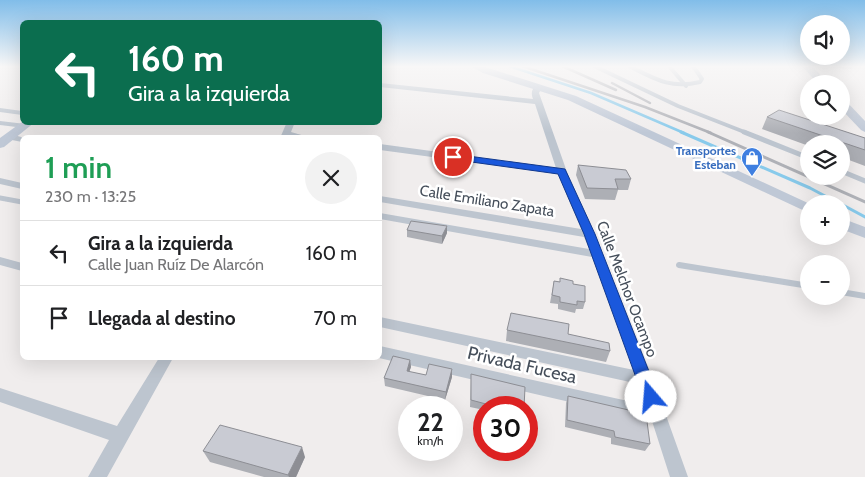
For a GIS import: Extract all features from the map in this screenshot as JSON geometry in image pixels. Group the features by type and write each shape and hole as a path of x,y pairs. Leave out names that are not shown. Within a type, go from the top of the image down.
{"main road":[{"path":"543,88 572,98 610,115 731,174 800,204"},
{"path":"850,112 865,128"},
{"path":"5,141 26,125"},
{"path":"850,227 865,233"}],"street":[{"path":"410,88 538,102"},
{"name":"Calle Melchor Ocampo","path":"538,88 535,91 538,102 562,172 589,234 645,379 679,477"},
{"path":"0,110 20,113"},
{"path":"5,141 20,139"},
{"path":"382,147 562,172"},
{"path":"0,181 20,186"},
{"name":"Calle Emiliano Zapata","path":"382,199 589,234"},
{"path":"382,216 596,254"},
{"path":"0,261 20,266"},
{"path":"382,322 645,379"},
{"name":"Privada Fucesa","path":"382,352 656,415"},
{"path":"96,477 165,360"},
{"path":"0,396 120,435"}],"lane":[{"path":"641,88 678,106 800,154"},
{"path":"0,123 20,124"},
{"path":"850,175 865,181"},
{"path":"0,198 20,202"},
{"path":"678,265 800,285"},
{"path":"850,294 865,296"}],"building":[{"path":"779,110 800,117 800,125 825,125 865,138 865,150 850,145 850,135 820,135 767,117"},
{"path":"578,165 626,170 631,179 615,179 618,189 587,188"},
{"path":"411,221 447,226 442,236 407,230"},
{"path":"560,278 573,281 573,284 585,286 585,302 577,301 577,305 560,302 560,297 552,295 554,281 560,282"},
{"path":"511,313 569,324 568,334 609,343 610,351 507,330"},
{"path":"393,356 410,360 407,371 426,375 429,364 452,369 446,392 384,378"},
{"path":"471,374 525,387 525,396 473,396 473,401 471,400"},
{"path":"568,396 646,414 650,444 615,437 614,431 567,420"},
{"path":"220,425 302,447 288,475 203,451"}],"waterway":[{"path":"577,88 684,133"},
{"path":"681,132 823,195"},
{"path":"850,209 865,217"}],"railway":[{"path":"589,88 645,107 711,133"},
{"path":"612,88 616,90"},
{"path":"622,88 650,103"},
{"path":"708,132 865,202"}],"place":[{"name":"Transportes Esteban","path":"752,177"}],"route":[{"path":"453,157 562,172 589,234 651,397"}]}
